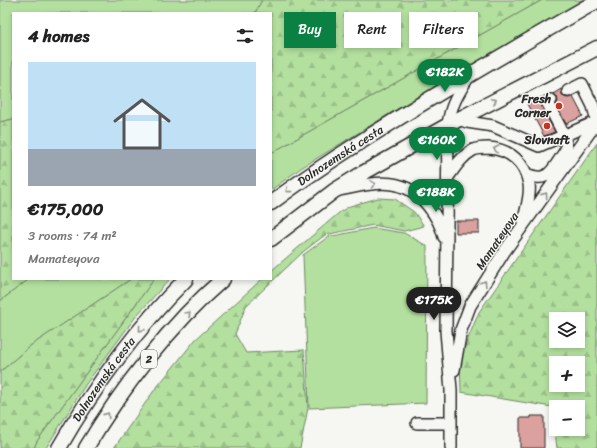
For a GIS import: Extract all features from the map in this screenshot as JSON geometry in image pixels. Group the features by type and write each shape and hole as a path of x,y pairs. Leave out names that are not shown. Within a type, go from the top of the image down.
{"main road":[{"name":"Dolnozemská cesta","path":"272,202 320,168 472,73 597,1"},
{"path":"272,238 334,191 386,159 597,48"},
{"name":"Dolnozemská cesta","path":"59,448 82,409 125,350 157,309 185,280"},
{"name":"Dolnozemská cesta","path":"86,448 130,382 193,309 222,280"}],"street":[{"name":"Mamateyova","path":"452,448 451,390 446,331 448,177 454,122 450,113 454,100 472,73"},
{"path":"454,122 467,122 493,126 539,146 597,122 593,106 582,84 568,91"},
{"path":"526,174 538,177 546,176 567,148 564,135 547,102 551,100"},
{"name":"Mamateyova","path":"451,390 458,343 466,315 492,271 522,226 597,122"},
{"path":"512,156 522,139"},
{"path":"448,177 459,162 475,149 495,148 508,152 520,163 529,184 529,197 522,226"},
{"path":"334,191 380,183 395,184 408,188 423,200 436,216 442,229 446,251"},
{"path":"417,423 451,423"}],"green space":[{"path":"0,0 262,0 256,12 12,12 12,119 0,122"},
{"path":"262,0 542,0 478,36 478,12 409,12 409,48 457,48 272,152 272,12 256,12"},
{"path":"542,0 586,0 407,103 301,168 272,189 272,152 457,48 478,48 478,36"},
{"path":"12,119 12,280 28,280 0,301 0,122"},
{"path":"597,143 597,448 557,448 556,436 585,436 585,400 549,400 549,407 461,392 460,358 479,312"},
{"path":"378,198 395,199 414,212 424,226 404,231 373,225 325,235 304,251 246,306 235,334 246,353 304,350 308,408 300,448 114,448 153,392 195,340 261,280 272,280 272,270 340,212 350,206"},
{"path":"373,228 404,233 427,246 426,403 309,408 303,255 328,237"},
{"path":"28,280 129,280 30,346 0,372 0,301"},
{"path":"129,280 153,280 37,441 34,448 0,448 0,372 30,346"},
{"path":"153,280 169,280 137,315 86,384 46,448 34,448 37,441"}],"building":[{"path":"561,89 564,97 573,97 583,116 566,124 556,105 558,101 557,97 553,94"},
{"path":"542,97 540,101 541,105 555,132 544,136 527,104"},
{"path":"456,221 479,221 479,233 456,233"},
{"path":"531,416 544,416 544,448 520,448 520,418 531,418"}],"place":[{"name":"Fresh Corner","path":"559,106"},
{"name":"Slovnaft","path":"547,126"}]}
